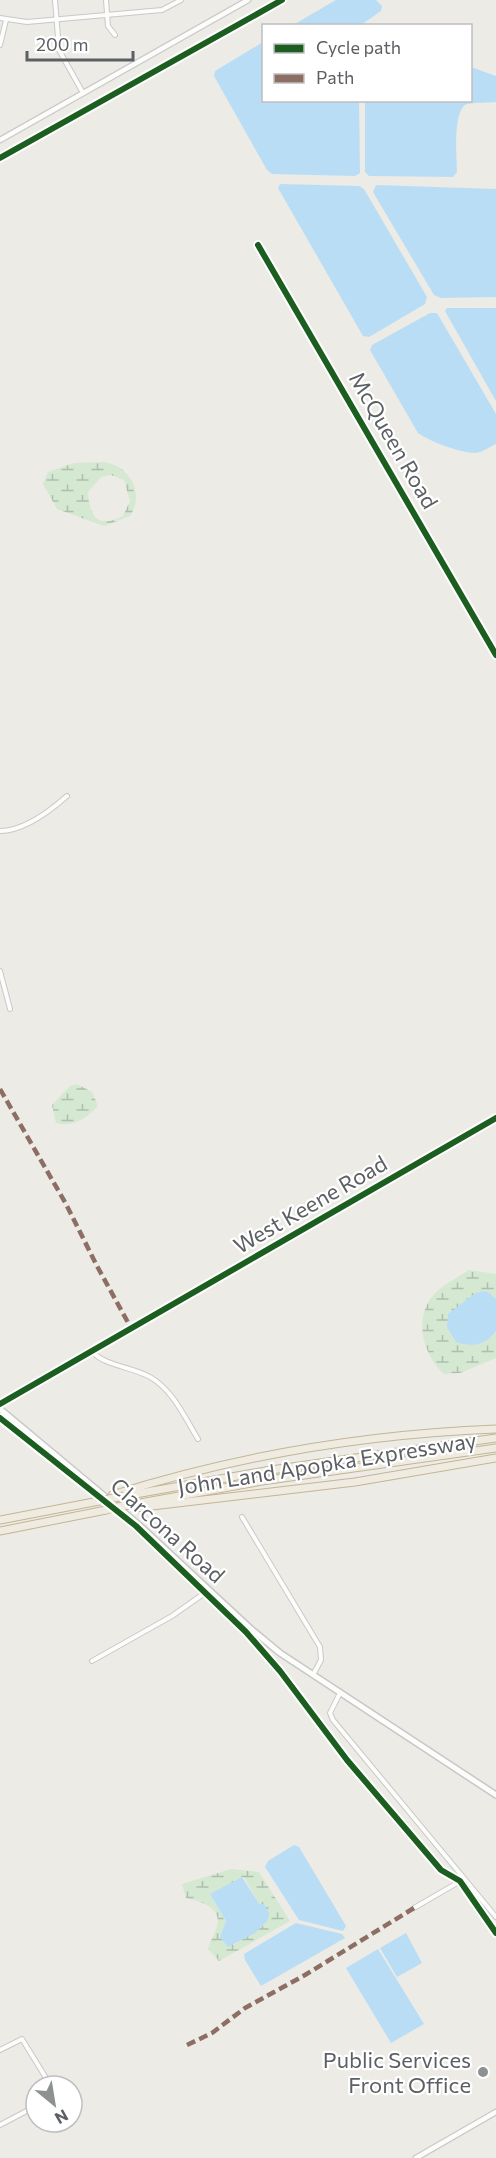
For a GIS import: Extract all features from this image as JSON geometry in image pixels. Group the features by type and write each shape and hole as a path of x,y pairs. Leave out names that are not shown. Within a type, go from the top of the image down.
{"highway":[{"path":"0,1520 97,1501 250,1459 450,1431 496,1429"},
{"name":"John Land Apopka Expressway","path":"121,1494 496,1438"},
{"name":"John Land Apopka Expressway","path":"136,1506 262,1481 496,1448"},
{"path":"0,1530 118,1507 335,1485 496,1458"}],"main road":[{"name":"Clarcona Road","path":"0,1410 139,1524 264,1641 496,1795"}],"street":[{"path":"55,0 59,50 83,93"},
{"path":"106,0 108,26 115,35"},
{"path":"0,18 27,22 162,10 181,0"},
{"path":"0,140 248,0"},
{"path":"0,45 6,20"},
{"name":"McQueen Road","path":"258,245 496,654"},
{"path":"0,831 14,829 67,796"},
{"path":"0,972 10,1009"},
{"name":"West Keene Road","path":"0,1404 496,1118"},
{"path":"92,1351 100,1360 120,1364 152,1378 173,1398 198,1440"},
{"path":"242,1517 320,1647 321,1660 313,1675"},
{"path":"92,1661 172,1616 209,1590"},
{"path":"340,1693 330,1713 333,1720 496,1917"},
{"path":"414,1908 464,1879"},
{"path":"0,2050 22,2039 44,2074"},
{"path":"0,2125 24,2112"},
{"path":"416,2158 496,2112"}],"green space":[{"path":"104,462 121,469 128,475 136,498 130,516 104,526 57,509 43,484 48,472 74,463","holes":["111,475 124,480 130,501 123,516 107,521 96,518 91,508 88,492 101,477"]},
{"path":"77,1084 92,1092 98,1106 79,1121 68,1124 56,1123 52,1105 70,1086"},
{"path":"469,1270 496,1274 496,1299 492,1295 491,1338 496,1331 496,1358 460,1373 444,1374 431,1358 427,1348 422,1327 423,1317 431,1298 444,1286"},
{"path":"231,1869 259,1872 290,1921 219,1961 208,1949 217,1927 217,1914 209,1906 186,1898 182,1884","holes":["244,1877 259,1905 264,1925 234,1945 220,1937 226,1921 210,1895"]}],"water":[{"path":"336,0 376,0 382,6 381,11 362,24 295,24"},
{"path":"262,43 262,102 359,102 360,173 355,176 272,174 267,170 214,76 215,71"},
{"path":"472,67 496,76 496,102 467,104 459,115 456,135 457,172 453,177 369,176 365,172 365,102 472,102"},
{"path":"280,184 359,186 364,189 427,297 425,304 369,337 363,336 278,188"},
{"path":"376,185 496,189 496,297 441,298 434,295 373,192"},
{"path":"447,308 496,308 496,401 445,311"},
{"path":"430,313 437,313 496,414 496,444 480,452 453,449 418,433 370,350 372,345"},
{"path":"482,1291 488,1292 496,1299 496,1331 487,1340 478,1344 456,1342 447,1327 448,1314 474,1294"},
{"path":"294,1845 299,1847 346,1926 343,1931 299,1920 265,1867 268,1861"},
{"path":"242,1877 259,1904 264,1904 269,1913 268,1920 255,1933 228,1947 220,1937 226,1921 210,1894"},
{"path":"296,1923 342,1934 345,1938 261,1986 245,1960 244,1954"},
{"path":"406,1933 422,1963 397,1977 380,1948"},
{"path":"378,1949 424,2024 391,2043 346,1968"}],"marked path":[{"path":"0,1089 66,1204 131,1328"},
{"path":"187,2045 212,2033 245,2008 305,1975 414,1908"}],"cycle path":[{"path":"0,158 282,0"},
{"path":"258,245 496,655"},
{"path":"0,1404 496,1118"},
{"path":"0,1418 136,1526 246,1632 280,1671 347,1760 441,1870 460,1881 496,1933"}],"place":[{"name":"Public Services Front Office","path":"483,2072"}]}
